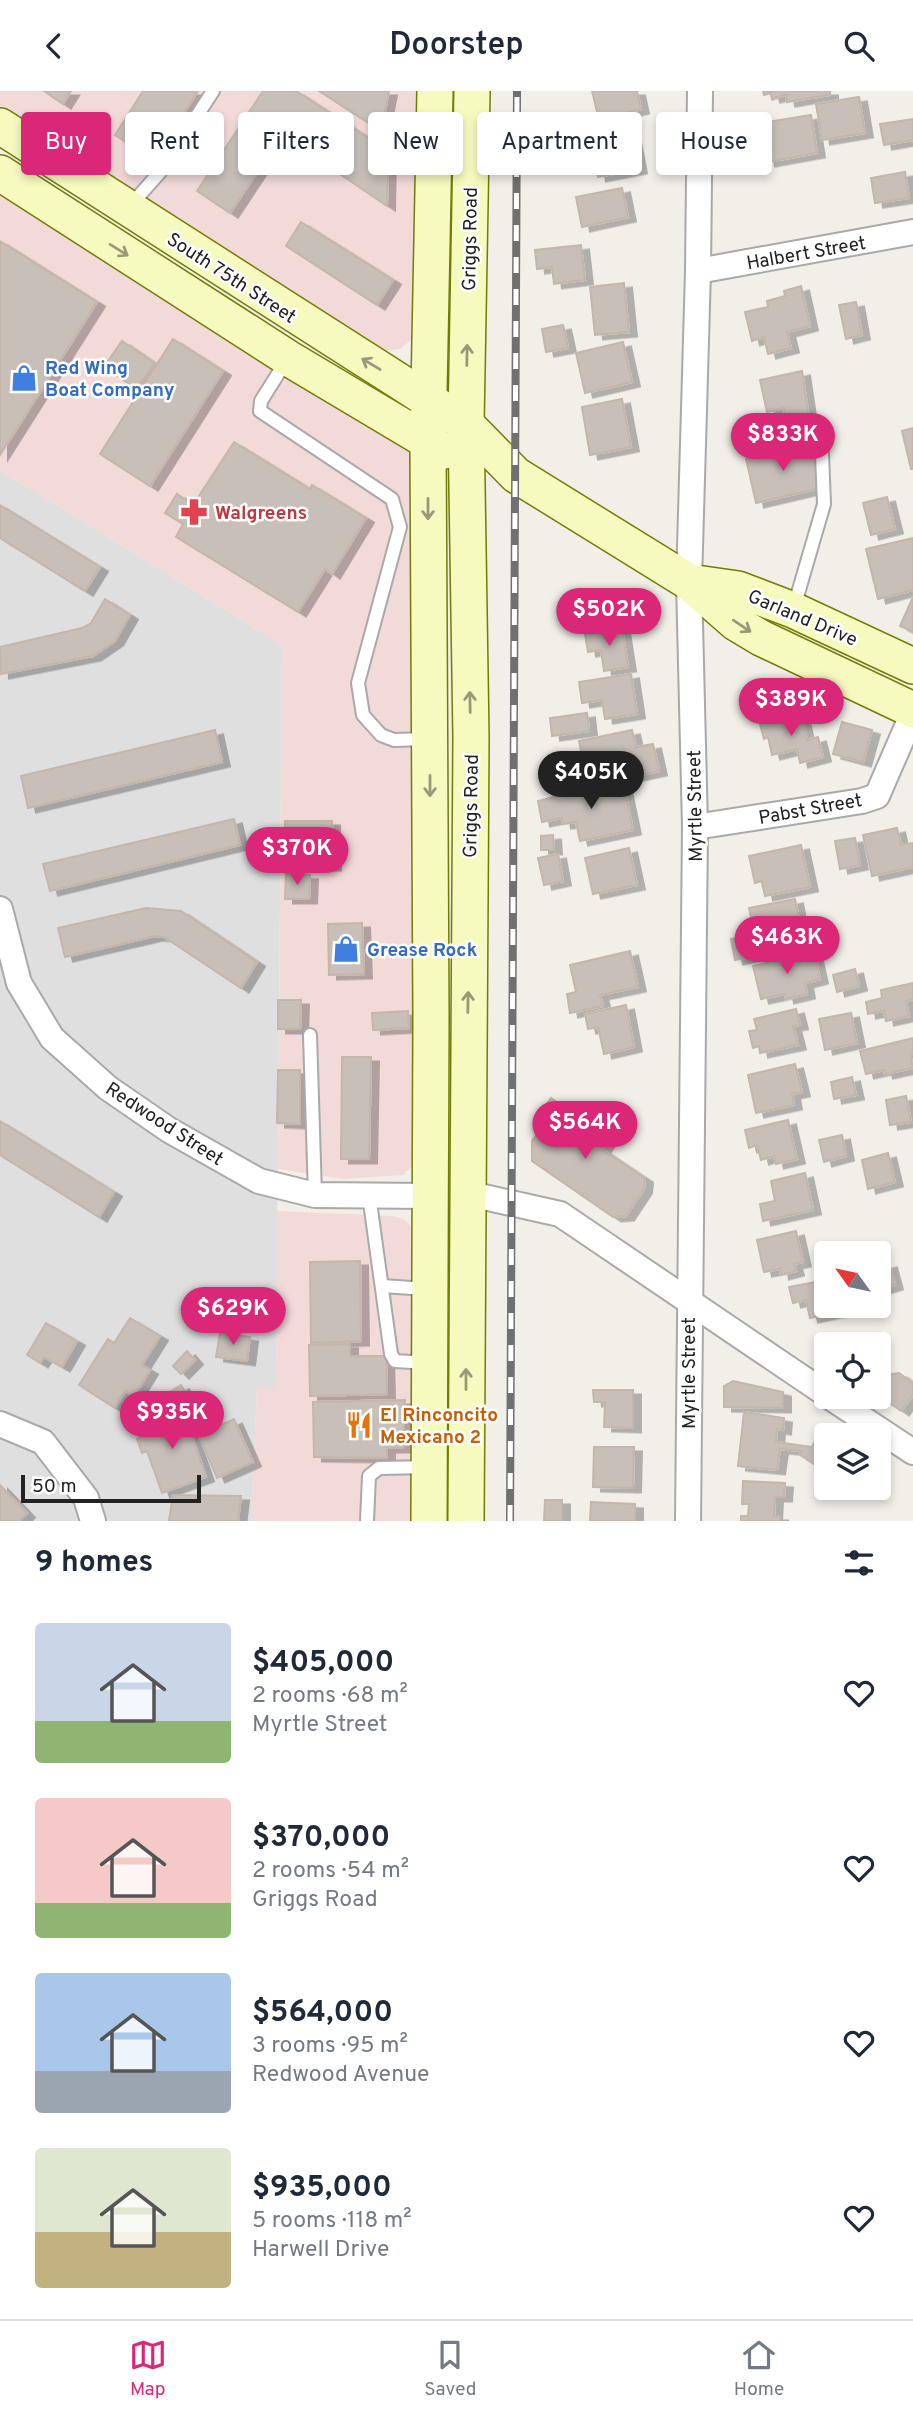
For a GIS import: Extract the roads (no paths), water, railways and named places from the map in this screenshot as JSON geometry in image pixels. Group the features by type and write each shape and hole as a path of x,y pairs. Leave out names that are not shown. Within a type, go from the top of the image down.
{"main road":[{"name":"Griggs Road","path":"429,1521 428,1196 431,1019 428,441 435,91"},
{"name":"Griggs Road","path":"466,1521 471,737 466,424 472,91"},
{"name":"South 75th Street","path":"0,127 466,424"},
{"name":"South 75th Street","path":"0,173 288,358 467,464"},
{"path":"81,226 114,201"},
{"name":"Garland Drive","path":"466,424 516,475 689,582 736,623 761,638 913,712"},
{"name":"Garland Drive","path":"467,464 516,475"},
{"name":"Garland Drive","path":"689,582 738,589 793,610 913,666"},
{"path":"430,739 471,737"},
{"path":"431,1019 449,1045 451,1181 455,1188 466,1193"},
{"path":"428,1196 445,1208 450,1223 451,1327 466,1342"},
{"path":"429,1467 466,1473"}],"street":[{"name":"Myrtle Street","path":"688,1521 695,827 689,582 698,271 699,91"},
{"name":"Halbert Street","path":"698,271 913,232"},
{"name":"Pabst Street","path":"695,827 862,801 877,796 913,712"},
{"name":"Redwood Street","path":"0,909 19,983 52,1038 108,1088 205,1152 259,1181 315,1195 428,1196"},
{"path":"466,1193 560,1214 814,1386"},
{"path":"849,1409 913,1453"},
{"path":"0,1424 43,1442 86,1498 93,1521"}],"lane":[{"path":"114,201 161,171 213,91"},
{"path":"288,358 261,401 260,411 392,499 400,527 358,683 363,715 381,735 394,740 430,739"},
{"path":"793,610 824,504 822,454"},
{"path":"310,1035 315,1195"},
{"path":"369,1195 391,1354 395,1361 429,1363"},
{"path":"382,1286 429,1289"},
{"path":"367,1521 369,1476 372,1471 379,1468 429,1467"}],"railway":[{"path":"510,1521 517,91"}],"place":[{"name":"Red Wing Boat Company","path":"24,378"},
{"name":"Walgreens","path":"194,512"},
{"name":"Grease Rock","path":"346,949"},
{"name":"El Rinconcito Mexicano 2","path":"359,1425"}]}
